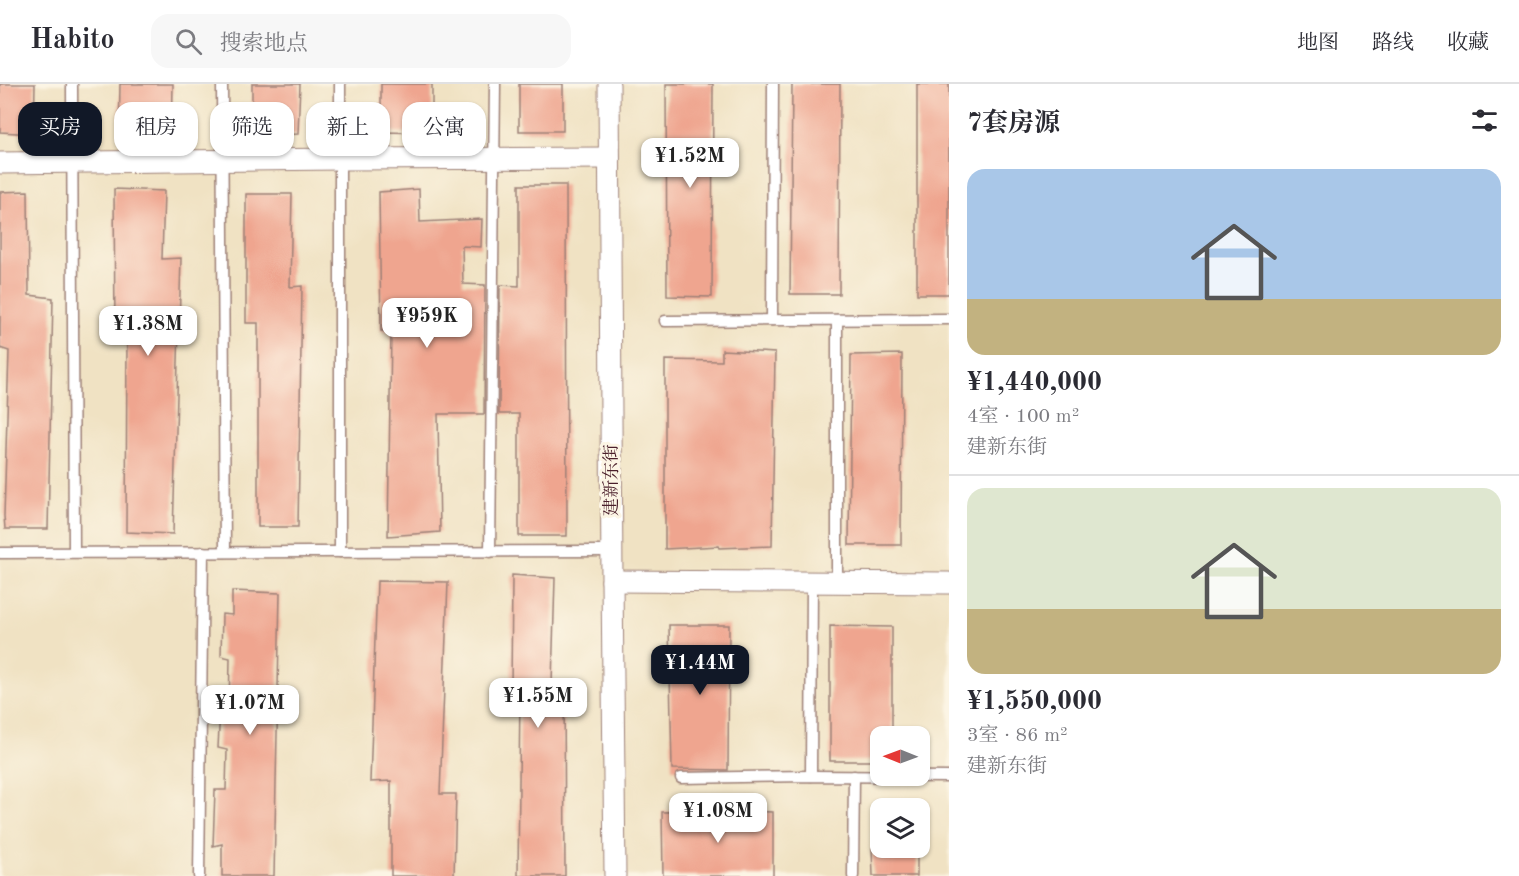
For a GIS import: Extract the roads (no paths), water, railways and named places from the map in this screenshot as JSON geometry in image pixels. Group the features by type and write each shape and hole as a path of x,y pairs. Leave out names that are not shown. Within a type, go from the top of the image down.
{"street":[{"name":"建新东街","path":"609,84 615,876"},
{"path":"0,163 609,158"},
{"path":"612,581 949,583"}],"lane":[{"path":"72,84 74,552"},
{"path":"222,84 225,552"},
{"path":"340,84 340,552"},
{"path":"490,552 495,84"},
{"path":"772,321 773,84"},
{"path":"665,321 949,319"},
{"path":"837,320 837,582"},
{"path":"0,553 612,551"},
{"path":"199,876 203,552"},
{"path":"810,776 812,582"},
{"path":"853,876 854,776"},
{"path":"681,778 949,777"}]}
